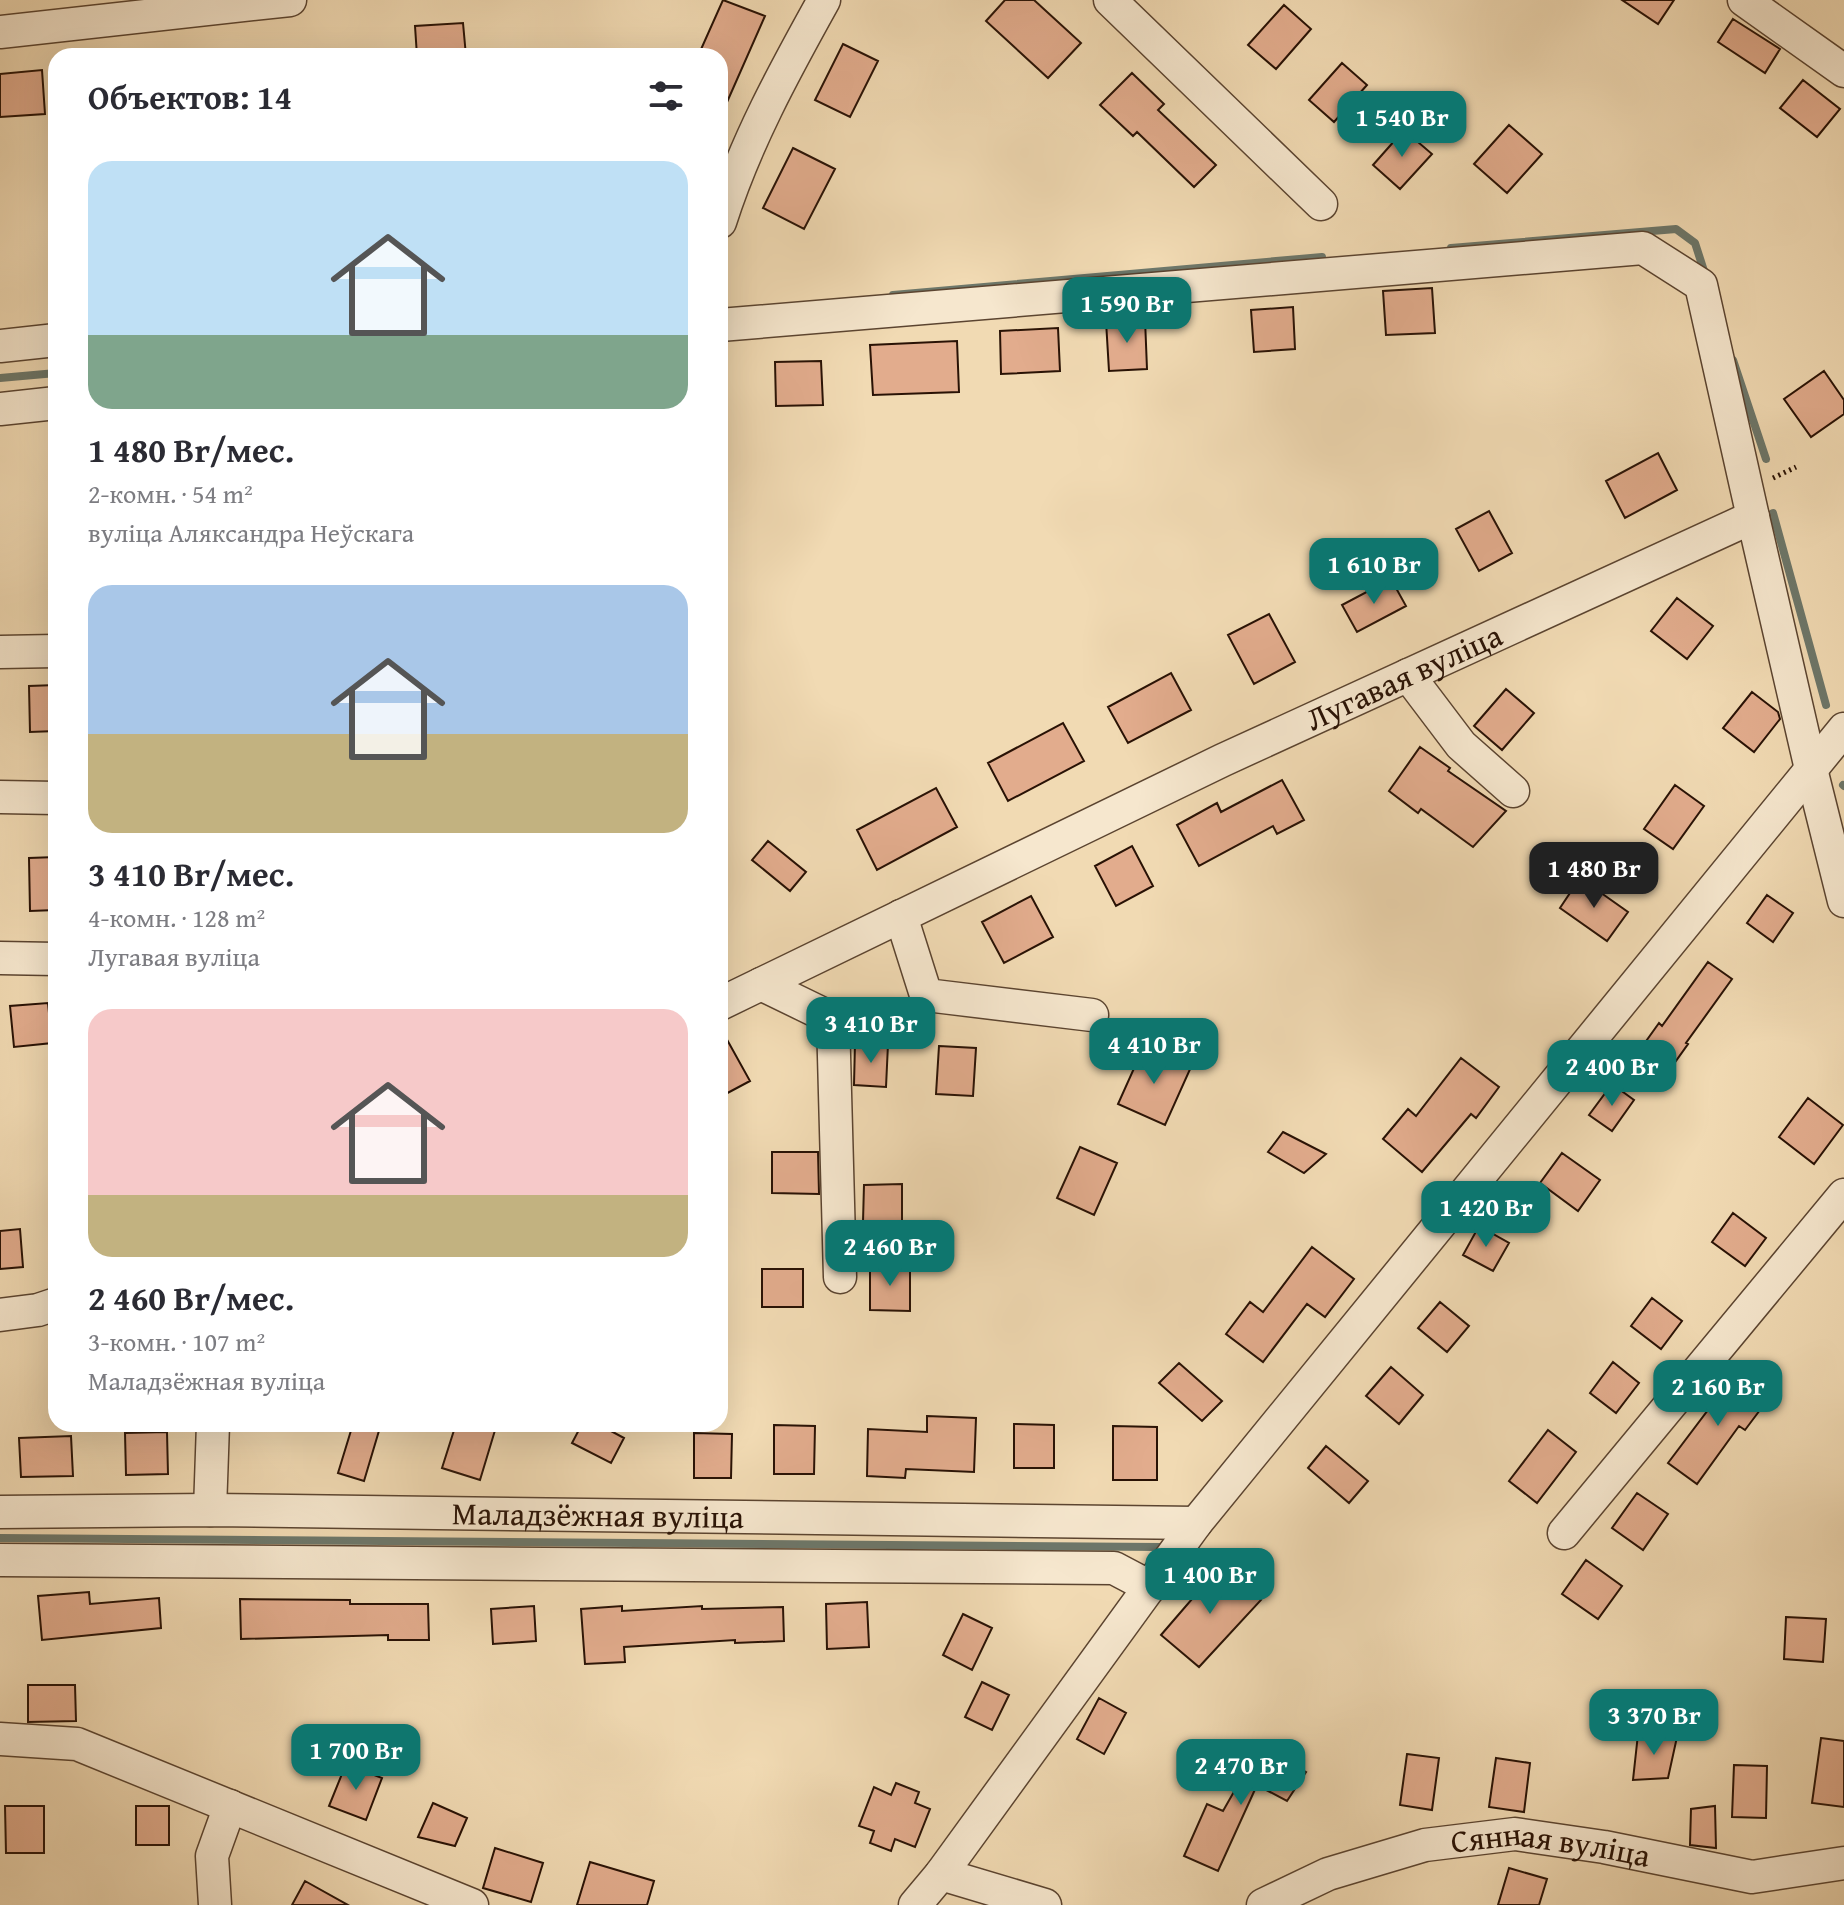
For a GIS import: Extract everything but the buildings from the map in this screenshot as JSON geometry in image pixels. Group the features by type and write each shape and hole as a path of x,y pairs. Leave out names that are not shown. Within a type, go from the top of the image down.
{"street":[{"path":"0,32 290,0"},
{"path":"728,196 774,89 824,0"},
{"path":"1110,0 1321,204"},
{"path":"1744,0 1844,71"},
{"path":"728,324 1643,248 1701,285 1811,769 1843,888"},
{"path":"0,346 48,341"},
{"path":"0,409 48,404"},
{"name":"Лугавая вуліца","path":"728,1000 1223,760 1753,517"},
{"path":"0,652 48,651"},
{"path":"1408,675 1461,745 1513,791"},
{"path":"915,1905 941,1874 1196,1523 1844,729"},
{"path":"0,797 48,798"},
{"path":"901,916 926,995 1092,1015"},
{"path":"0,958 48,959"},
{"path":"761,984 833,1019 840,1277"},
{"path":"1564,1533 1844,1195"},
{"path":"0,1315 48,1307"},
{"path":"210,1510 213,1432"},
{"name":"Маладзёжная вуліца","path":"0,1512 210,1510 1196,1523"},
{"name":"Маладзёжная вуліца","path":"0,1560 1114,1568 1150,1587"},
{"path":"0,1739 77,1744 472,1905"},
{"path":"215,1905 212,1856 230,1806"},
{"name":"Сянная вуліца","path":"1263,1905 1328,1874 1425,1845 1515,1834 1604,1847 1752,1877 1844,1863"},
{"path":"941,1874 1045,1905"}],"waterway":[{"path":"1451,248 1676,229 1695,243 1705,274"},
{"path":"893,295 1322,257"},
{"path":"1733,360 1766,459"},
{"path":"0,378 48,374"},
{"path":"1773,513 1826,705"},
{"path":"0,1538 1161,1547"}]}
